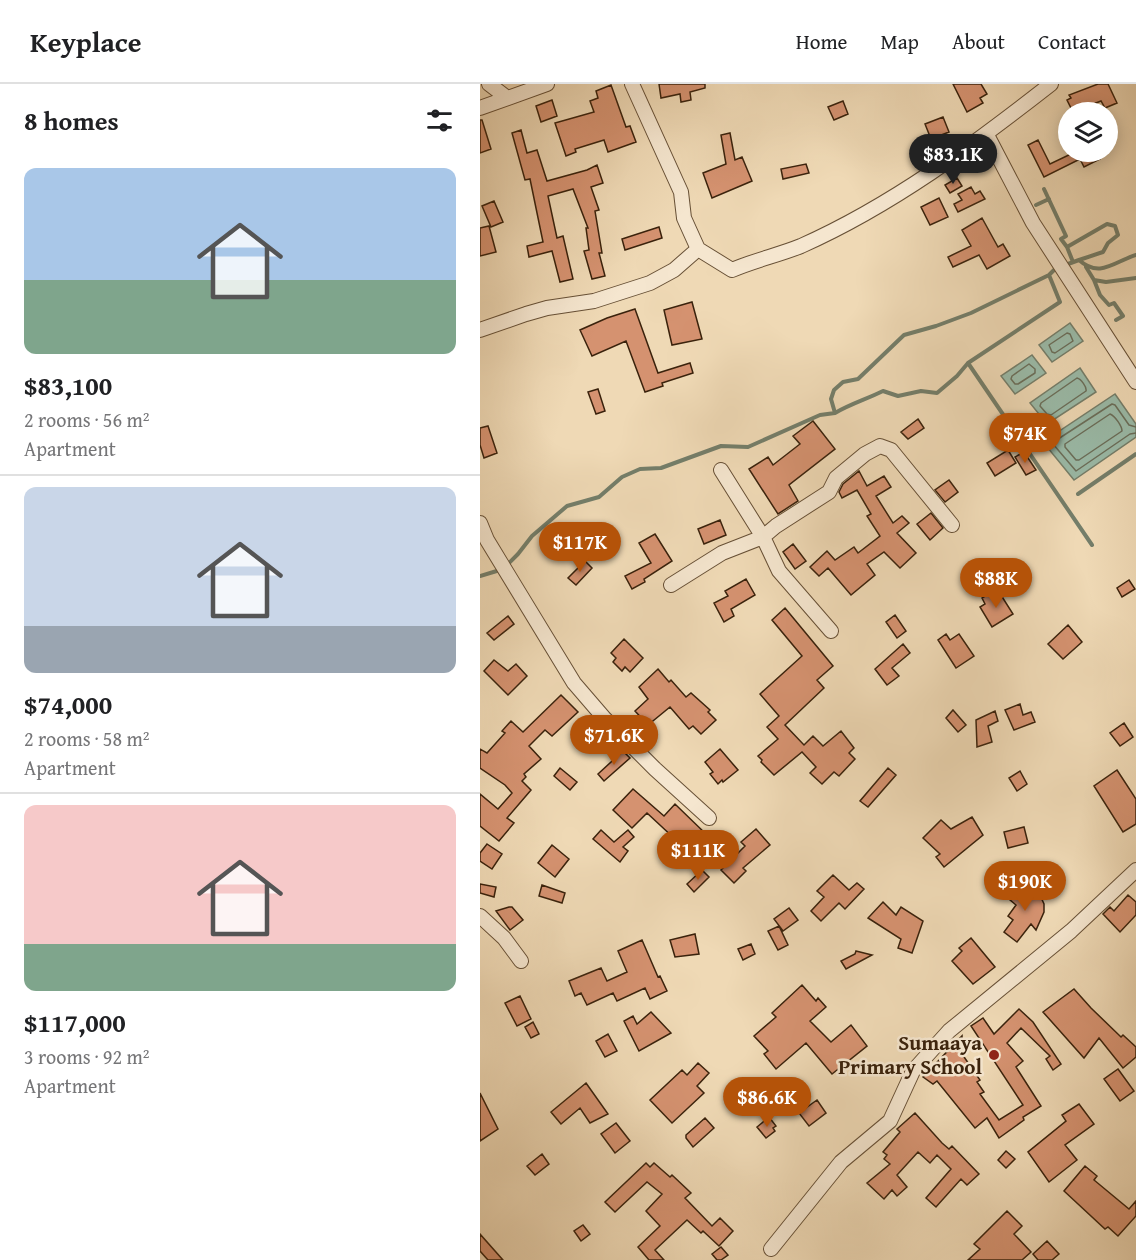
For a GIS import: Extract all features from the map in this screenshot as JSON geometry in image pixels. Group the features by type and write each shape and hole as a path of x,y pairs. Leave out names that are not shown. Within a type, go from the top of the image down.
{"street":[{"path":"489,84 506,97"},
{"path":"480,108 546,84"},
{"path":"632,84 681,192 684,218 698,249 732,270 754,260 799,247 888,201 987,135 1051,84"},
{"path":"987,135 1033,223 1136,382"},
{"path":"480,330 547,308 594,301 650,283 674,270 698,249"},
{"path":"670,585 722,552 764,537 776,526 829,492 836,478 880,446 891,450 952,525"},
{"path":"720,470 764,537 779,571 831,631"},
{"path":"480,523 486,540 574,683 605,719 709,818"},
{"path":"771,1250 841,1162 890,1121 913,1071 950,1031 1071,931 1136,870"},
{"path":"480,916 504,938 521,961"}],"water":[{"path":"1070,323 1083,341 1052,362 1039,345"},
{"path":"1032,355 1046,373 1015,394 1001,376"},
{"path":"1080,368 1096,392 1047,424 1030,403"},
{"path":"1115,394 1136,424 1136,437 1074,480 1043,442"}],"building":[{"path":"659,84 705,84 705,88 690,92 691,100 681,102 680,94 661,98"},
{"path":"953,84 981,84 987,94 980,98 983,103 967,112"},
{"path":"1098,84 1108,84 1117,102 1068,102 1067,100 1071,98 1069,95"},
{"path":"611,85 626,127 630,126 636,142 608,152 604,140 575,149 576,152 566,156 555,123 594,112 590,101 598,98 596,91"},
{"path":"552,100 557,116 541,122 536,106"},
{"path":"843,101 848,114 834,120 828,107"},
{"path":"943,117 949,132 931,139 925,124"},
{"path":"480,120 482,120 491,149 480,153"},
{"path":"521,130 527,153 537,150 547,181 597,165 603,183 591,187 599,210 595,211 602,253 599,253 605,276 592,279 584,251 589,250 586,228 588,228 573,189 548,196 557,238 563,236 573,279 560,282 552,251 529,257 527,246 543,242 530,179 525,180 512,133"},
{"path":"730,133 735,160 742,157 752,181 712,198 703,173 726,164 721,135"},
{"path":"1038,140 1050,164 1058,160 1058,162 1074,162 1044,177 1028,145"},
{"path":"1082,162 1094,162 1084,167"},
{"path":"806,164 809,173 783,179 781,169"},
{"path":"957,178 962,186 950,193 945,185"},
{"path":"971,187 975,194 980,191 985,199 958,212 954,204 962,200 958,194"},
{"path":"939,198 948,217 930,225 921,207"},
{"path":"494,201 503,222 491,227 482,206"},
{"path":"982,218 998,247 1003,244 1010,256 987,269 979,255 953,267 948,257 971,246 962,230"},
{"path":"489,226 496,252 480,256 480,228"},
{"path":"659,227 662,238 625,250 622,239"},
{"path":"692,302 702,339 672,345 664,310"},
{"path":"635,309 658,373 690,363 693,373 662,383 663,386 645,392 626,341 592,356 580,330"},
{"path":"598,389 605,411 596,414 588,392"},
{"path":"918,419 924,428 908,439 901,432"},
{"path":"813,421 835,449 789,485 798,501 778,514 749,469 768,457 773,465 800,444 793,436"},
{"path":"488,426 497,453 484,458 480,445 480,428"},
{"path":"1008,450 1016,463 995,476 987,463"},
{"path":"1024,452 1036,470 1026,475 1015,457"},
{"path":"859,471 867,486 884,476 891,487 876,496 893,523 902,516 909,523 897,533 916,553 900,568 884,552 867,564 875,575 851,595 828,568 819,576 810,567 827,551 835,560 854,547 858,553 880,536 867,516 871,514 857,490 842,498 839,492 843,484"},
{"path":"949,480 958,492 945,502 935,490"},
{"path":"931,513 943,528 930,540 917,524"},
{"path":"720,520 726,535 704,544 698,529"},
{"path":"655,534 672,561 632,589 625,576 651,563 639,543"},
{"path":"793,544 806,561 795,569 783,552"},
{"path":"585,561 592,568 576,585 568,578"},
{"path":"746,579 755,595 731,609 734,616 724,622 714,603 728,596 725,591"},
{"path":"1129,580 1135,589 1122,597 1117,588"},
{"path":"999,592 1013,614 992,627 980,607 985,604 982,598 990,593 992,597"},
{"path":"785,608 833,666 817,680 824,688 785,725 804,745 813,736 823,746 841,731 854,748 849,753 855,759 839,776 834,772 822,784 810,773 816,767 802,752 774,775 758,756 778,739 767,727 779,716 760,694 802,656 772,620"},
{"path":"895,615 906,631 897,638 886,622"},
{"path":"508,616 514,624 494,640 487,633"},
{"path":"1068,625 1082,642 1063,659 1048,644"},
{"path":"946,634 950,640 959,634 974,656 956,668 938,640"},
{"path":"624,639 643,658 630,672 625,667 622,671 613,662 616,658 611,653"},
{"path":"903,644 910,653 892,668 899,676 887,685 875,669"},
{"path":"494,660 508,671 516,664 527,676 508,695 484,671"},
{"path":"658,669 686,697 691,693 710,710 708,712 716,720 701,734 693,726 689,729 670,707 648,725 635,711 648,699 639,687"},
{"path":"561,695 578,712 552,736 545,730 529,746 541,759 524,774 526,777 522,781 531,790 507,818 514,823 499,841 480,826 480,794 498,809 512,793 505,785 480,768 480,749 487,753 505,733 502,731 511,721 523,732"},
{"path":"1020,704 1023,715 1031,712 1035,722 1014,730 1005,710"},
{"path":"953,710 966,725 958,732 946,718"},
{"path":"995,711 998,721 988,726 992,742 977,747 976,720"},
{"path":"1124,723 1133,737 1120,746 1110,733"},
{"path":"720,749 738,770 718,784 710,774 713,772 705,762"},
{"path":"623,751 630,758 604,781 598,774"},
{"path":"560,768 577,782 570,790 554,776"},
{"path":"888,768 896,775 868,807 860,801"},
{"path":"1117,770 1136,799 1136,824 1123,832 1094,786"},
{"path":"1020,771 1027,784 1017,791 1009,778"},
{"path":"633,789 664,816 675,804 709,837 702,845 699,842 689,852 647,813 632,828 613,810"},
{"path":"972,817 983,835 944,867 936,857 940,854 923,838 941,820 951,829"},
{"path":"1024,827 1028,843 1008,848 1004,832"},
{"path":"756,829 770,845 743,868 746,871 734,883 721,870 745,846 741,842"},
{"path":"601,830 614,842 628,830 634,837 623,847 628,851 620,862 593,839"},
{"path":"487,844 502,854 492,869 480,861 480,853"},
{"path":"552,845 569,859 555,877 538,863"},
{"path":"702,870 709,877 694,892 687,884"},
{"path":"833,875 849,890 857,883 864,889 845,909 839,903 821,921 811,911 824,897 817,891"},
{"path":"480,884 496,887 494,897 480,893"},
{"path":"1035,884 1044,904 1044,912 1036,930 1031,924 1017,942 1004,932 1013,920 1008,916 1016,905 1009,899"},
{"path":"542,885 565,893 562,903 539,896"},
{"path":"1128,895 1136,902 1136,915 1120,932 1103,914 1110,907 1114,911"},
{"path":"883,902 896,915 901,907 923,921 912,953 898,948 901,939 868,918"},
{"path":"512,907 523,920 510,930 496,911"},
{"path":"789,908 798,920 783,931 774,919"},
{"path":"779,926 788,945 778,950 768,931"},
{"path":"695,934 699,954 675,957 670,940"},
{"path":"971,938 995,967 973,984 952,961 962,951 959,948"},
{"path":"642,940 658,977 660,976 667,991 650,999 645,988 617,1001 613,993 587,1005 581,993 575,996 569,981 601,968 607,981 627,972 618,951"},
{"path":"751,944 755,954 743,960 738,949"},
{"path":"856,951 872,955 846,969 841,961 855,954"},
{"path":"802,985 816,1001 818,998 826,1007 810,1021 831,1042 851,1025 867,1046 832,1074 806,1043 776,1069 764,1054 768,1051 754,1036 776,1017 772,1013"},
{"path":"1074,989 1121,1037 1123,1035 1136,1047 1136,1057 1123,1068 1099,1038 1084,1058 1043,1012"},
{"path":"520,996 531,1019 517,1026 505,1003"},
{"path":"1019,1009 1033,1022 1061,1064 1053,1070 1046,1059 1050,1056 1021,1028 1007,1043 1023,1061 1016,1067 1041,1106 1023,1117 1024,1120 999,1138 987,1118 975,1128 937,1081 933,1084 923,1077 962,1036 962,1054 980,1080 977,1082 984,1092 980,1094 999,1120 1023,1105 971,1026 983,1018 994,1034"},
{"path":"651,1012 671,1033 639,1051 624,1021 633,1016 637,1024"},
{"path":"533,1022 539,1034 531,1038 525,1027"},
{"path":"608,1034 617,1051 605,1057 596,1041"},
{"path":"698,1063 709,1073 697,1086 704,1093 672,1123 650,1100 682,1070 687,1075"},
{"path":"1118,1069 1134,1091 1120,1101 1104,1079"},
{"path":"586,1083 608,1114 590,1123 580,1108 561,1124 551,1112"},
{"path":"480,1093 498,1129 480,1141"},
{"path":"817,1100 826,1113 809,1126 799,1113"},
{"path":"1079,1104 1094,1124 1065,1145 1077,1160 1049,1182 1028,1152 1066,1121 1062,1115"},
{"path":"915,1113 942,1143 949,1149 952,1146 979,1174 967,1185 961,1179 936,1207 926,1198 951,1169 937,1155 930,1163 918,1152 897,1175 907,1187 897,1196 892,1190 884,1199 867,1183 890,1164 884,1159 887,1155 883,1152 900,1132 897,1129"},
{"path":"769,1117 776,1126 773,1128 775,1131 766,1138 757,1127"},
{"path":"705,1118 714,1128 693,1147 686,1135"},
{"path":"616,1123 630,1141 615,1153 601,1134"},
{"path":"1006,1151 1015,1159 1006,1168 998,1160"},
{"path":"542,1154 549,1164 535,1175 527,1166"},
{"path":"646,1163 650,1167 654,1163 670,1177 672,1175 691,1193 685,1198 712,1226 720,1218 733,1231 719,1246 687,1220 655,1250 664,1260 649,1260 638,1247 660,1226 646,1211 662,1194 647,1182 615,1212 605,1202"},
{"path":"1085,1166 1097,1176 1094,1180 1129,1209 1136,1201 1136,1216 1118,1236 1108,1227 1105,1229 1064,1191"},
{"path":"1007,1211 1022,1226 1014,1234 1031,1252 1022,1260 968,1260 980,1249 974,1244"},
{"path":"583,1225 590,1234 581,1241 574,1231"},
{"path":"480,1234 503,1260 488,1260 480,1251"},
{"path":"1047,1241 1059,1254 1052,1260 1038,1260 1033,1254"},
{"path":"721,1247 728,1255 717,1260 712,1254"}],"waterway":[{"path":"1044,189 1066,236 1061,239 1073,262"},
{"path":"1036,205 1049,199"},
{"path":"1067,247 1107,224 1115,226 1118,235 1108,243 1103,252 1079,260"},
{"path":"1068,264 1079,260 1094,268 1101,268 1136,255"},
{"path":"1086,267 1094,280 1106,282 1136,278"},
{"path":"506,566 532,536 567,506 599,497 622,477 640,469 661,468 721,446 748,447 820,415 835,413 831,399 834,390 843,382 858,379 904,335 971,313 1049,275 1054,270"},
{"path":"835,413 883,391 898,396 921,391 937,393 968,363 1060,302 1049,275"},
{"path":"1094,280 1100,295 1109,305 1114,303 1123,316 1116,320"},
{"path":"968,363 1092,545"},
{"path":"1078,494 1136,454"},
{"path":"480,576 500,570"}],"place":[{"name":"Sumaaya Primary School","path":"994,1055"}]}
